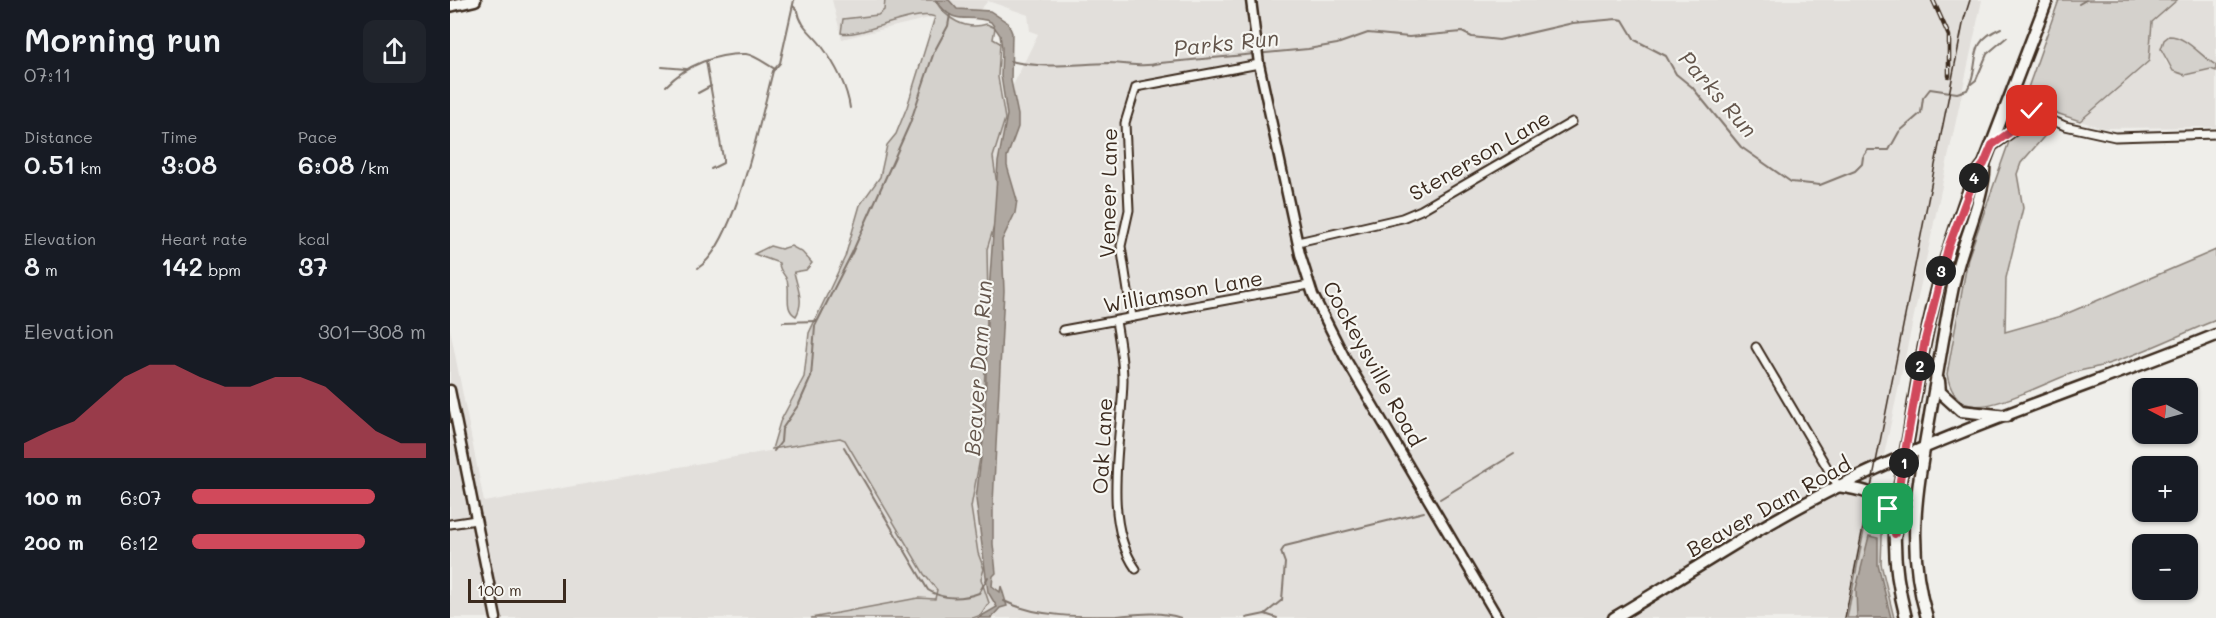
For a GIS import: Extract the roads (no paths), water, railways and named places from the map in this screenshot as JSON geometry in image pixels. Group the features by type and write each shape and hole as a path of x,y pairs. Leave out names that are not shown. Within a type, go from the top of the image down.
{"main road":[{"path":"450,6 475,0"},
{"path":"1906,618 1898,579 1895,534 1905,456 1935,292 1971,185 1992,145 2047,0"},
{"path":"1992,145 2031,117 2041,116"},
{"path":"1927,618 1917,575 1914,532 1937,372 1956,273 1986,178 1984,164"},
{"name":"Beaver Dam Road","path":"1614,618 1792,511 1838,486 1925,448 2216,335"},
{"path":"1937,372 1940,392 1954,407 1970,414 2007,416"},
{"path":"1838,486 1870,492 1883,501 1895,534"}],"street":[{"name":"Cockeysville Road","path":"1251,0 1258,58 1309,285 1340,350 1498,618"},
{"name":"Veneer Lane","path":"1132,317 1121,246 1129,210 1125,123 1136,87 1258,58"},
{"path":"2008,101 2081,131 2115,137 2216,134"},
{"name":"Stenerson Lane","path":"1298,242 1402,218 1421,210 1572,122"},
{"name":"Williamson Lane","path":"1063,330 1309,285"},
{"name":"Oak Lane","path":"1116,321 1123,378 1116,506 1124,549 1136,569"},
{"path":"1756,347 1838,486"},
{"path":"450,390 496,618"},
{"path":"450,524 476,520"}],"waterway":[{"path":"698,268 712,254 735,207 754,147 773,71 780,63 794,0"},
{"name":"Parks Run","path":"2079,4 2086,0"},
{"path":"793,6 798,11 804,25 836,67 850,108"},
{"path":"774,451 781,442 782,429 799,404 811,377 815,326 852,253 910,123 934,52 948,26 950,15"},
{"name":"Parks Run","path":"1010,61 1047,65 1108,63 1147,65 1308,49 1337,44 1368,33 1409,37 1462,32 1472,37 1499,40 1573,23 1617,19 1623,20 1635,40 1666,56 1676,74 1692,87 1741,147 1791,182 1820,185 1855,171 1862,164 1863,157 1868,150 1889,150 1899,132 1921,113 1923,98 1930,89 1957,93 1967,90 1972,80 1978,47 1982,40 2001,28"},
{"name":"Parks Run","path":"1971,84 1976,80 1987,54 2007,37"},
{"path":"666,86 692,66 713,58 735,54 750,55 775,69"},
{"path":"706,61 723,158 723,163 711,169"},
{"path":"662,67 686,69"},
{"path":"698,93 711,86"},
{"path":"783,322 817,321"},
{"path":"844,447 928,590 940,596 953,598 966,596 979,593 988,577"},
{"path":"1440,499 1514,454"},
{"path":"1265,614 1282,600 1285,563 1281,552 1285,546 1424,512"},
{"name":"Beaver Dam Run","path":"1004,601 1030,610 1059,615 1157,614 1181,618"},
{"name":"Beaver Dam Run","path":"1246,618 1265,614 1277,618"}],"tram line":[{"path":"1845,618 1964,19 1970,0"}],"railway":[{"path":"1933,0 1949,36 1949,76"}]}
